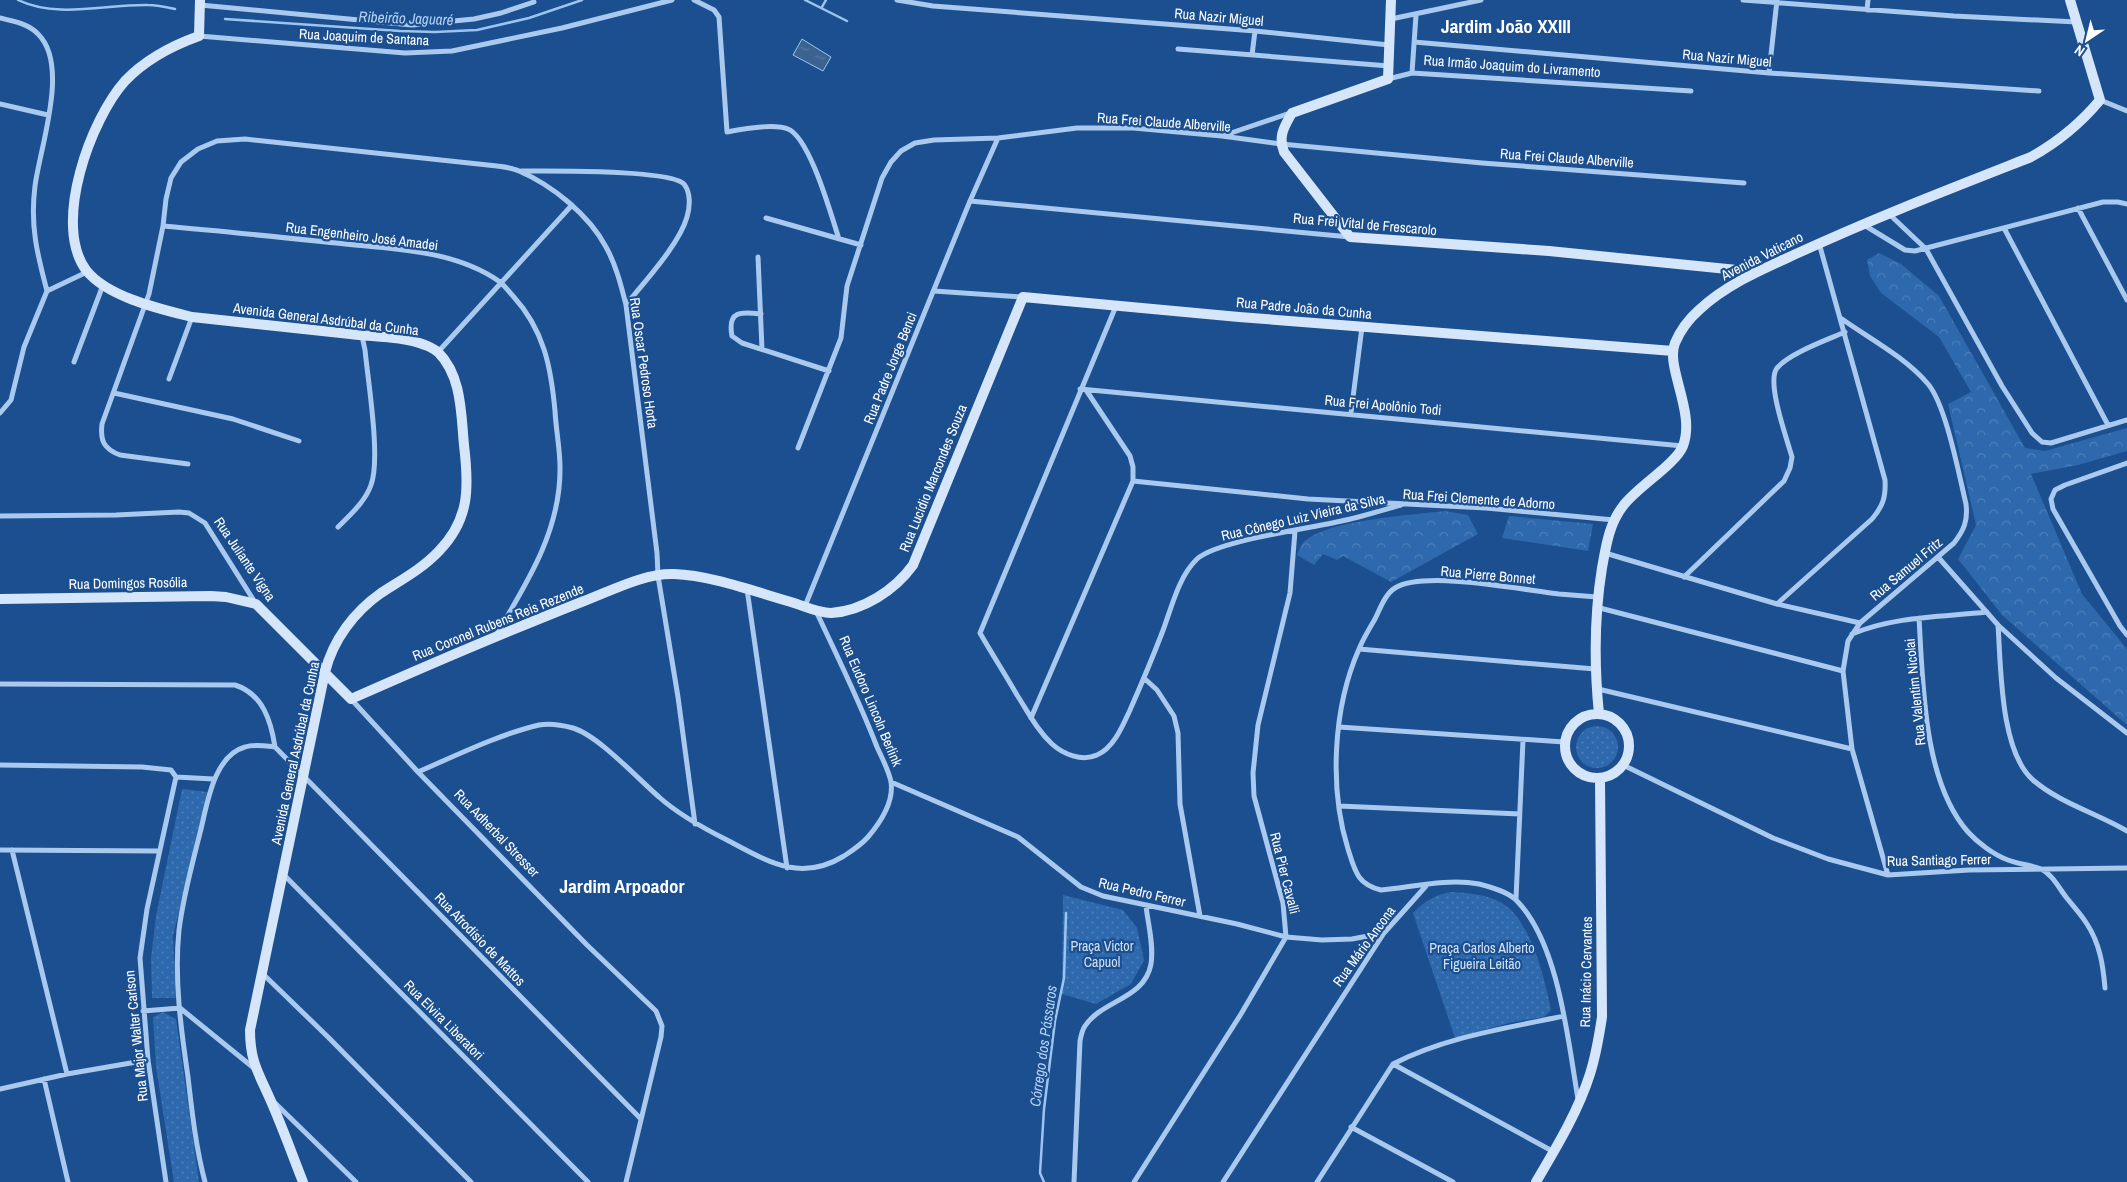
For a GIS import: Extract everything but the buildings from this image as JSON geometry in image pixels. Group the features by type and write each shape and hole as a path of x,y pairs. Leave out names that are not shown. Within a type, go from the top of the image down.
{"street":[{"name":"Rua Joaquim de Santana","path":"199,36 405,53 452,51 562,28 672,0"},
{"path":"694,0 714,10 719,18 727,132 779,127 788,129 801,140 807,151 840,239"},
{"name":"Rua Nazir Miguel","path":"897,0 1254,31 1390,45"},
{"path":"1388,79 1391,0"},
{"path":"1391,20 1458,3 1481,0"},
{"path":"1743,0 1867,10 2077,22"},
{"path":"1867,10 1868,0"},
{"path":"2070,0 2100,100 2127,111"},
{"path":"199,36 200,5 412,25 474,19 501,13 534,2"},
{"path":"1769,73 1777,2"},
{"path":"1412,73 1416,15"},
{"path":"0,18 28,27 38,34 47,45 51,58 53,80 35,186 33,220 35,248 47,292 24,347 11,400 0,413"},
{"path":"1252,55 1254,31"},
{"name":"Avenida General Asdrúbal da Cunha","path":"199,36 164,51 144,64 112,97 98,120 74,196 74,244 87,272 103,284 146,305 192,317 411,341 426,345 438,352 451,371 459,396 468,482 464,511 456,529 440,550 424,566 379,594 358,611 339,637 324,672 250,1030 250,1043 255,1069 270,1099 303,1182"},
{"name":"Rua Nazir Miguel","path":"1414,42 1769,73 2039,91"},
{"path":"1178,49 1389,66"},
{"name":"Rua Irmão Joaquim do Livramento","path":"1222,136 1388,79 1412,73 1691,91"},
{"name":"Avenida Vaticano","path":"1673,351 1675,343 1685,326 1698,310 1740,280 1819,243 1864,225 1888,212 2031,157 2054,145 2074,128 2100,100"},
{"path":"0,104 48,115"},
{"path":"1292,113 1283,127 1281,144 1284,152 1350,237"},
{"name":"Rua Frei Claude Alberville","path":"798,448 841,338 847,286 882,178 891,162 901,150 915,143 934,140 998,138 1077,128 1105,128 1222,136 1281,144 1482,163 1744,183"},
{"name":"Rua Padre Jorge Benci","path":"805,606 970,201 998,138"},
{"name":"Rua Oscar Pedroso Horta","path":"188,464 135,458 110,451 104,445 101,436 102,424 146,305 171,178 181,162 198,149 217,141 245,139 472,163 519,171 552,190 585,217 605,245 615,268 626,305 657,553 658,576 678,697 695,824"},
{"path":"519,171 574,171 670,177 684,185 689,201 687,219 677,237 626,305"},
{"name":"Rua Frei Vital de Frescarolo","path":"970,201 1350,237 1549,251 1758,272"},
{"path":"1864,225 1905,250 1915,251 2103,202 2127,204"},
{"path":"438,352 572,205"},
{"path":"2078,208 2127,300"},
{"path":"1888,212 1926,249 2006,394 2032,433 2042,442 2051,443 2127,420"},
{"path":"766,218 861,245"},
{"name":"Rua Engenheiro José Amadei","path":"163,226 343,244 437,256 468,265 501,283 523,307 538,330 545,353 554,400 560,468 555,516 541,556 496,635"},
{"path":"2004,228 2108,425"},
{"path":"1778,604 1872,519 1880,509 1886,496 1886,480 1819,243"},
{"path":"758,257 762,349"},
{"path":"47,292 87,272"},
{"path":"74,362 103,284"},
{"name":"Rua Padre João da Cunha","path":"934,291 1673,351"},
{"name":"Rua Lucídio Marcondes Souza","path":"816,611 830,613 867,603 903,579 913,564 1023,297"},
{"path":"1031,718 1133,481 1133,467 1130,456 1083,390 1116,305"},
{"path":"761,314 741,312 736,314 731,330 732,336 736,340 829,371"},
{"path":"169,380 192,317"},
{"name":"Rua Samuel Fritz","path":"1842,319 1914,370 1929,385 1940,405 1968,518 1964,530 1954,543 1860,623 1848,641 1843,671 1852,749 1888,875"},
{"path":"1351,413 1362,327"},
{"path":"1684,577 1784,481 1790,468 1792,458 1773,384 1778,368 1791,358 1845,332"},
{"path":"338,528 366,495 372,485 374,472 374,448 362,336"},
{"path":"1599,714 1595,669 1596,602 1605,553 1614,520 1623,506 1639,488 1672,462 1683,446 1686,427 1684,402 1673,351"},
{"name":"Rua Frei Apolônio Todi","path":"1083,390 1351,413 1683,446"},
{"name":"Rua Cônego Luiz Vieira da Silva","path":"1083,390 980,633 1040,731 1053,745 1066,754 1079,757 1097,755 1109,746 1122,729 1177,592 1190,568 1198,558 1212,550 1240,542 1347,520 1401,505"},
{"path":"114,393 233,419 299,441"},
{"path":"2127,463 2065,485 2055,490 2051,499 2053,509 2127,635"},
{"name":"Rua Frei Clemente de Adorno","path":"1133,481 1308,499 1486,508 1614,520"},
{"name":"Rua Juliante Vigna","path":"0,516 116,516 189,513 205,523 256,604 324,672"},
{"name":"Rua Pier Cavalli","path":"1286,937 1283,903 1254,796 1253,773 1258,725 1290,593 1295,531"},
{"path":"1605,553 1778,604 1860,623"},
{"path":"1938,557 1998,625 2056,678 2127,733"},
{"path":"658,576 685,575 747,589 816,611"},
{"name":"Rua Coronel Rubens Reis Rezende","path":"351,699 496,635 618,588 658,576"},
{"name":"Rua Pierre Bonnet","path":"1426,885 1381,890 1370,887 1360,880 1354,868 1341,829 1336,760 1339,727 1346,692 1359,648 1387,596 1394,588 1405,584 1427,581 1464,582 1561,594 1596,602 1843,671"},
{"path":"747,589 787,868"},
{"name":"Rua Domingos Rosólia","path":"0,599 211,596 226,597 256,604"},
{"name":"Rua Eudoro Lincoln Berlink","path":"418,772 516,732 540,725 575,728 622,763 660,798 695,824 769,862 787,868 819,867 835,861 862,844 878,826 885,814 891,782 856,695 816,611"},
{"path":"1852,634 1870,626 1919,618 1987,612"},
{"name":"Rua Valentim Nicolai","path":"1919,618 1924,699 1931,747 1942,784 1953,811 1968,832 1986,848 2006,860 2042,870"},
{"path":"2120,626 2127,624"},
{"path":"1998,625 2007,721 2013,750 2021,768 2033,780 2049,791 2127,831"},
{"path":"1359,648 1595,669"},
{"name":"Rua Adherbal Stresser","path":"324,672 418,772 580,938 656,1010 662,1026 626,1182"},
{"path":"1144,678 1166,702 1174,716 1178,733 1180,804 1200,916"},
{"path":"0,684 235,685 250,692 263,706 272,726 275,747 304,775"},
{"path":"1596,689 1852,749"},
{"path":"1590,714 1599,714 1610,717 1620,723 1626,732 1629,749 1623,764 1617,771 1600,778 1588,777 1578,772 1570,764 1565,753 1564,742 1572,724 1590,714"},
{"path":"1339,727 1564,742"},
{"path":"1516,899 1523,740"},
{"path":"205,1182 194,1128 180,1008 179,929 184,896 213,779 228,757 237,749 247,746 275,747"},
{"name":"Rua Santiago Ferrer","path":"1623,764 1773,838 1828,859 1888,875 1969,870 2127,868"},
{"path":"0,765 142,767 171,770 176,777 213,779"},
{"name":"Rua Afrodísio de Mattos","path":"304,775 640,1118"},
{"name":"Rua Major Walter Carlson","path":"166,1182 148,1060 140,958 158,851 171,806 176,777"},
{"name":"Rua Inácio Cervantes","path":"1536,1182 1579,1103 1590,1076 1602,1017 1600,778"},
{"name":"Rua Pedro Ferrer","path":"891,782 1018,837 1081,887 1091,892 1146,906 1238,924 1286,937 1330,940 1352,939 1384,933"},
{"path":"1339,806 1520,814"},
{"path":"0,850 158,851"},
{"path":"12,850 67,1074"},
{"path":"2042,870 2053,880 2087,923 2096,940 2102,960 2105,988"},
{"name":"Rua Elvira Liberatori","path":"283,874 588,1182"},
{"path":"1426,885 1454,882 1479,884 1498,890 1516,899 1527,913 1543,942 1555,978 1564,1016 1579,1103"},
{"name":"Rua Mário Ancona","path":"1223,1182 1339,999 1384,933 1426,885"},
{"path":"1074,1182 1080,1041 1085,1026 1095,1016 1126,996 1146,979 1151,966 1152,951 1146,906"},
{"path":"1134,1182 1242,1014 1286,937"},
{"path":"262,973 328,1036 471,1182"},
{"path":"143,1011 180,1008 255,1069"},
{"path":"1316,1182 1392,1064 1412,1054 1441,1045 1564,1016"},
{"path":"0,1089 67,1074 148,1060"},
{"path":"1392,1064 1554,1152"},
{"path":"44,1079 68,1182"},
{"path":"270,1099 356,1182"},
{"path":"1351,1128 1453,1182"}],"green space":[{"path":"1879,253 1901,264 1939,296 2025,448 2045,451 2127,428 2127,451 2078,465 2031,474 2082,594 2127,649 2127,725 2002,615 1958,559 1976,525 1948,404 1971,392 1939,337 1881,293 1870,276 1867,260"},
{"path":"1445,511 1468,515 1478,534 1391,582 1343,556 1337,560 1323,554 1314,565 1297,555 1302,544 1328,529 1369,520"},
{"path":"1509,516 1593,524 1588,551 1502,538"},
{"path":"1601,726 1609,729 1615,735 1618,747 1615,759 1609,765 1593,768 1585,765 1579,759 1576,743 1579,735 1585,729"},
{"path":"182,789 208,792 173,936 176,998 152,998 151,958 156,916"},
{"name":"Praça Carlos Alberto Figueira Leitão","path":"1451,892 1476,894 1494,899 1511,910 1520,921 1528,935 1545,982 1551,1010 1544,1017 1513,1022 1455,1038 1413,913 1430,899"},
{"name":"Praça Victor Capuol","path":"1063,895 1123,910 1137,928 1144,960 1131,984 1096,1004 1062,994"},
{"path":"163,1012 176,1019 199,1182 174,1182 156,1067 153,1017"}],"water":[{"path":"802,39 831,57 823,71 793,55"}],"waterway":[{"name":"Ribeirão Jaguaré","path":"18,0 33,6 65,10 132,5 175,9"},
{"name":"Ribeirão Jaguaré","path":"225,19 400,31 477,30 529,18 582,0"},
{"name":"Ribeirão Jaguaré","path":"805,0 847,21"},
{"path":"822,7 826,0"},
{"name":"Córrego dos Pássaros","path":"1044,1182 1040,1173 1044,1109 1055,1021 1064,978 1066,913"}],"district":[{"name":"Jardim João XXIII","path":"1506,26"},
{"name":"Jardim Arpoador","path":"622,886"}]}
